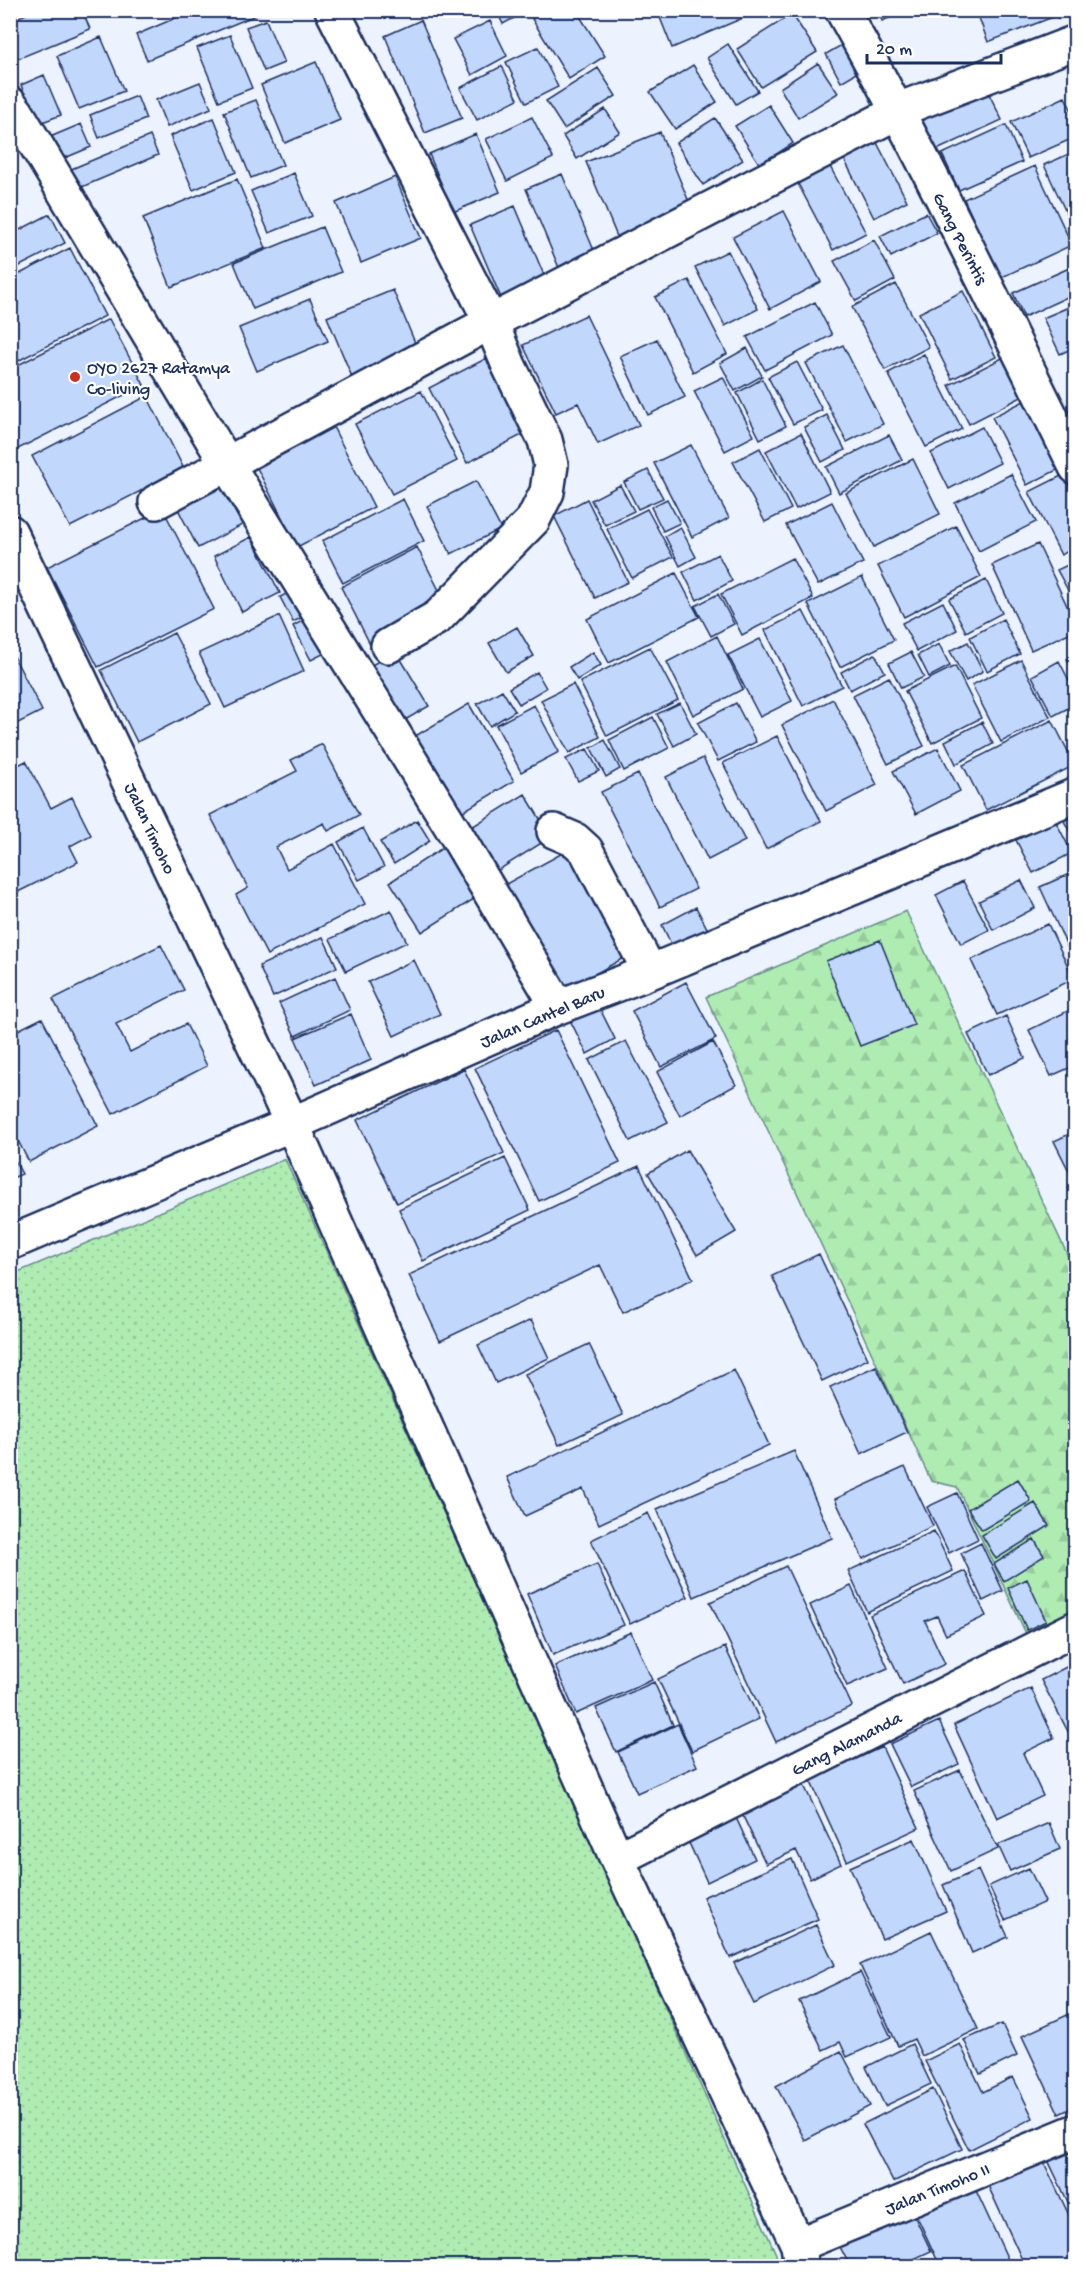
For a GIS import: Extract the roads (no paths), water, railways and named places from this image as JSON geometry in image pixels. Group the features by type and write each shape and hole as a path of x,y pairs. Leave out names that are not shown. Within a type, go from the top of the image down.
{"street":[{"path":"332,10 491,322 509,366 545,440 551,465 547,492 533,520 438,617 388,646"},
{"name":"Gang Perintis","path":"842,10 1000,313 1076,467"},
{"path":"156,502 491,322 897,112 1076,42"},
{"path":"10,104 227,464 454,831 558,1007"},
{"name":"Jalan Timoho","path":"10,532 292,1124 617,1859 800,2256"},
{"name":"Jalan Cantel Baru","path":"10,1242 292,1124 558,1007 650,972 1076,795"},
{"path":"554,831 575,840 586,850 650,972"},
{"name":"Gang Alamanda","path":"617,1859 1076,1628"},
{"name":"Jalan Timoho II","path":"800,2256 1076,2131"}],"place":[{"name":"OYO 2627 Ratamya Co-living","path":"75,377"}]}
